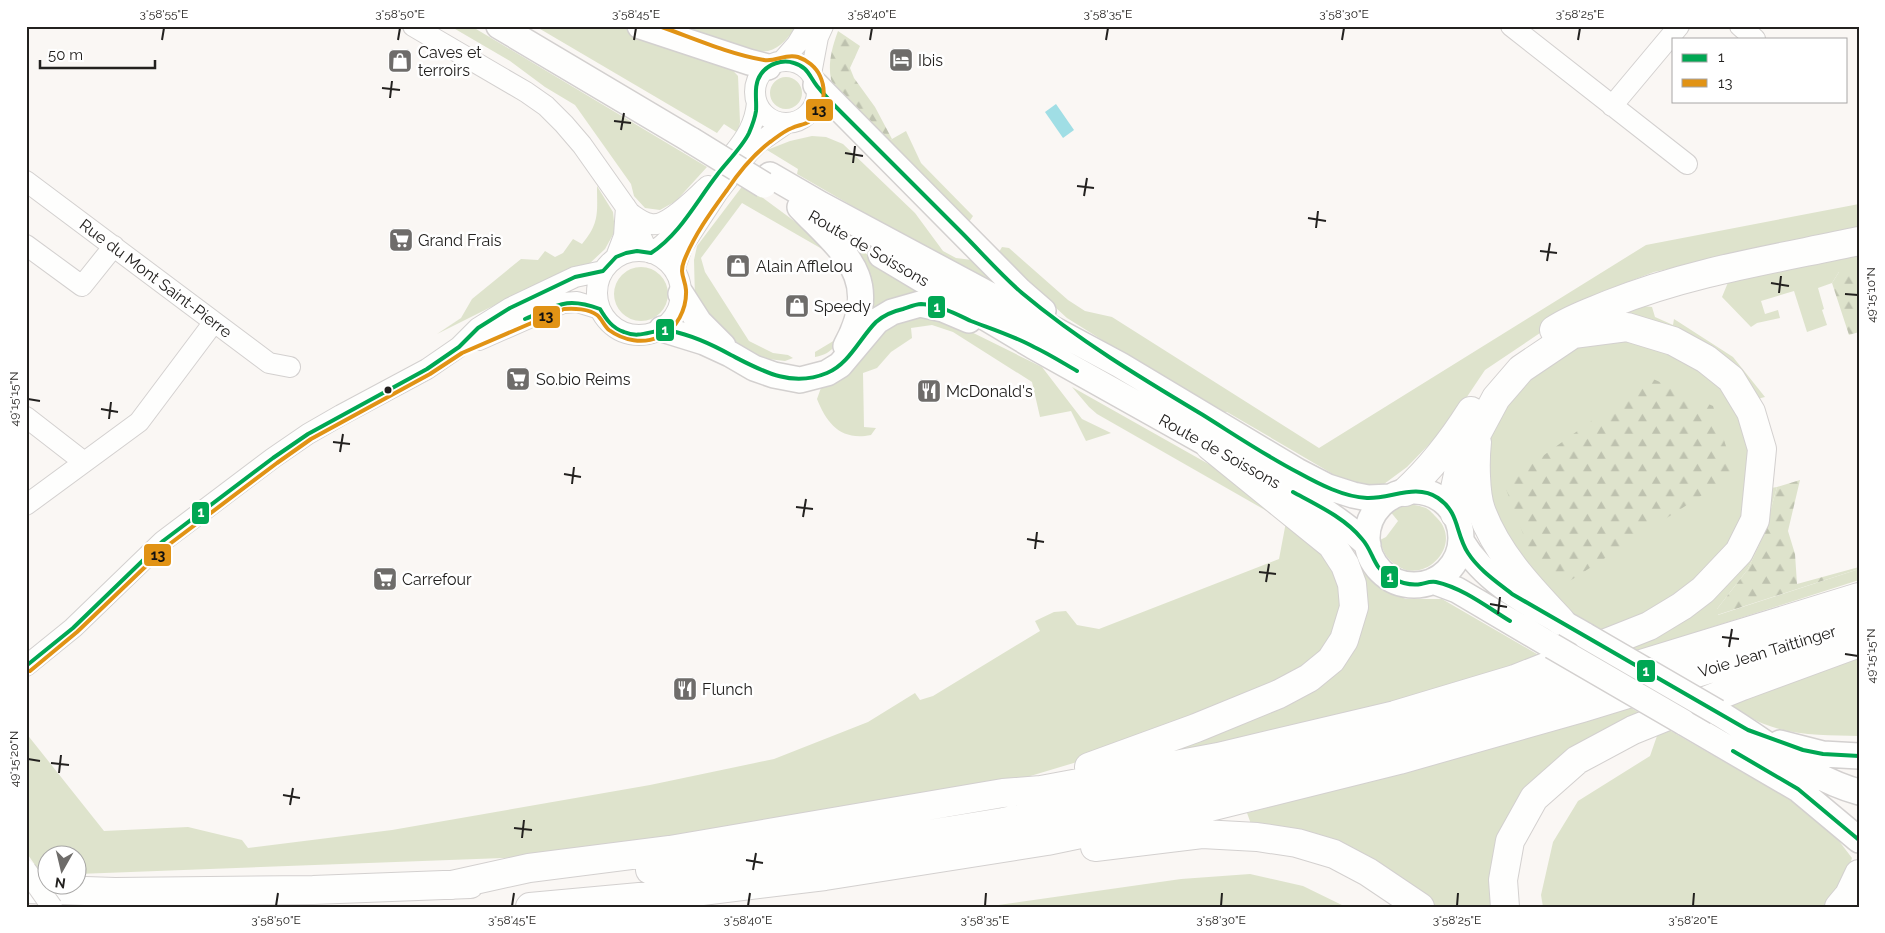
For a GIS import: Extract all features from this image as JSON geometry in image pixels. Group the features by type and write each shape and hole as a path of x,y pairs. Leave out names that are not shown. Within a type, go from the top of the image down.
{"highway":[{"path":"1398,494 1445,450 1483,393 1515,355 1567,321 1637,293 1701,275 1859,241"},
{"path":"26,889 115,892 303,890 452,885 529,868 670,850 1003,793 1041,790 1218,757 1395,715 1515,679 1649,626 1682,606 1703,590 1739,552 1755,520 1762,449 1751,412 1731,379 1706,359 1673,341 1627,328 1573,334 1522,369 1496,398 1460,465 1454,493 1455,514"},
{"path":"1478,430 1475,463 1480,509 1508,561 1557,634"},
{"path":"1003,793 1040,780 1098,765 1279,694 1309,678 1331,660 1344,640 1354,607 1352,584 1345,565 1332,545 1210,446"},
{"name":"Voie Jean Taittinger","path":"452,885 691,866 830,850 1003,822 1219,778 1389,736 1619,671 1859,597"},
{"name":"Voie Jean Taittinger","path":"530,907 769,883 1047,840 1210,807 1399,760 1647,688 1859,623"},
{"path":"1505,907 1503,880 1510,842 1534,798 1577,760 1633,730 1742,686 1859,643"},
{"path":"1047,840 1088,848 1202,834 1257,837 1297,843 1334,854 1368,872 1420,907"},
{"path":"1839,907 1849,895 1859,874"}],"main road":[{"name":"Route de Soissons","path":"499,26 694,136"},
{"name":"Route de Soissons","path":"518,26 767,180 820,204 1120,365 1297,471 1328,487 1368,498 1398,494"},
{"path":"640,26 749,62 775,64"},
{"path":"814,80 1020,292 1038,307 1120,365"},
{"name":"Route de Soissons","path":"767,180 800,207 1033,346 1331,514 1355,532 1368,546"},
{"path":"800,207 848,256 862,287 859,316 847,345 834,361 814,377"},
{"path":"681,294 699,322 730,354"},
{"path":"662,329 704,342 754,368 774,375 800,380 827,373 840,365 877,322 892,312 920,304 943,310 1033,346"},
{"path":"1419,491 1433,495 1446,503 1455,514 1460,527 1461,541 1457,557 1447,571 1433,580 1421,584 1397,581 1386,576 1371,557 1368,546 1368,531 1372,518 1379,506 1398,494 1419,491"},
{"path":"1461,541 1469,554 1492,578 1557,634 1683,722 1798,789 1859,840"},
{"path":"1433,580 1557,634 1586,636 1748,730 1788,758 1817,775 1859,792"},
{"path":"1748,730 1803,750 1823,754 1859,756"}],"street":[{"path":"413,26 526,92 546,106 582,145 628,210 649,252"},
{"path":"649,252 663,245 670,238 748,135 756,103 756,83 761,74 797,44 808,26"},
{"path":"756,103 768,118 777,122 787,123 798,121 814,107 817,96 814,80 818,37 823,26"},
{"path":"1511,26 1687,164"},
{"path":"1612,106 1679,26"},
{"path":"1740,26 1754,38"},
{"path":"775,64 793,62 798,64 814,80"},
{"path":"674,270 682,247 718,192 758,143 787,123"},
{"path":"628,210 651,224 661,223 671,218 708,186"},
{"name":"Rue du Mont Saint-Pierre","path":"29,189 114,246 269,363 290,367"},
{"path":"459,347 478,328 510,308 575,277 610,264 632,252 649,252 664,259 674,270 679,282 681,294 677,310 662,329 649,334 625,333 614,327 600,309 597,289 610,264 624,236 628,210"},
{"path":"26,245 82,286 114,246"},
{"path":"26,666 73,628 163,541 308,434 420,373 459,347 563,303 576,302 600,309"},
{"path":"26,505 139,422 214,322"},
{"path":"26,417 84,462"},
{"path":"26,870 52,907"}],"green space":[{"path":"450,26 471,26 707,167 676,201 660,210 645,208 634,196 631,184 575,105 545,87 510,61"},
{"path":"535,26 622,26 724,61 738,76 740,122 738,133 724,124 717,133"},
{"path":"670,26 797,26 777,47 768,51 759,51 748,50 705,38"},
{"path":"838,31 860,46 850,68 854,78 875,107 892,139 885,143 846,107 832,83 830,69 832,52"},
{"path":"786,77 792,78 797,82 801,87 801,99 797,104 792,108 786,109 780,108 775,104 771,99 770,93 771,87 775,82 780,78"},
{"path":"906,131 921,163 973,216 969,222 885,143"},
{"path":"812,136 826,137 843,144 915,213 943,251 956,258 980,261 1003,293 797,174 798,169 767,150 790,141"},
{"path":"744,184 839,254 852,300 836,257 742,203 701,258 705,272 749,341 773,353 788,355 793,358 785,361 768,359 748,351 711,322 695,300 694,260 697,246"},
{"path":"597,186 613,212 615,231 605,249 588,265 553,276 437,334 461,318 472,299 521,259 538,260 545,251 555,257 563,253 573,239 582,244 595,223"},
{"path":"1859,204 1859,228 1654,272 1601,292 1485,370 1448,425 1407,467 1384,484 1355,487 1227,412 1219,413 1067,318 999,256 1002,247 1009,248 1068,300 1085,311 1112,317 1319,448 1646,245"},
{"path":"853,246 933,293 881,312 868,304"},
{"path":"1859,247 1859,272 1839,272 1832,283 1818,288 1827,325 1807,332 1794,291 1761,301 1765,314 1778,310 1780,318 1757,323 1751,327 1722,297 1729,280"},
{"path":"641,267 651,269 660,275 666,284 668,294 666,304 660,313 651,319 641,321 631,319 622,313 616,304 614,294 616,284 622,275 631,269"},
{"path":"1839,272 1859,272 1859,332 1849,335 1832,283"},
{"path":"1625,304 1652,307 1655,317 1673,325 1674,319 1733,357 1765,397 1757,399 1736,371 1582,323"},
{"path":"909,313 941,317 1042,367 1082,419 1111,433 1086,441 1071,411 1040,417 1032,382 953,332 932,325 911,328 912,338 891,352 877,368 863,373 864,427 876,428 871,435 851,435 836,429 825,416 817,399 822,385 882,329"},
{"path":"1606,339 1656,341 1713,376 1732,400 1754,448 1741,523 1730,545 1709,567 1662,607 1607,634 1572,613 1549,594 1512,544 1491,506 1487,474 1490,436 1509,394 1577,344"},
{"path":"835,340 836,345 832,350 815,357 815,352"},
{"path":"1651,378 1713,406 1734,471 1710,490 1562,586 1528,547 1504,484"},
{"path":"1072,387 1228,475 1315,545 1334,572 1341,595 1340,618 1332,636 1315,662 1282,683 1117,750 1017,780 553,856 88,874 88,846 38,846 38,869 26,852 26,733 104,831 188,827 242,840 248,848 392,830 650,785 774,759 868,722 915,693 920,700 933,696 1040,631 1035,621 1054,612 1066,611 1077,625 1099,629 1279,559 1286,522 1097,414"},
{"path":"1800,480 1788,531 1795,554 1797,584 1859,567 1859,569 1717,615 1717,609 1748,569 1764,534 1777,487"},
{"path":"1777,487 1764,534 1748,569 1717,609 1718,615 1859,569 1859,580 1637,651 1625,644 1687,609 1771,488"},
{"path":"1399,503 1426,508 1437,518 1444,529 1446,540 1437,560 1418,570 1407,570 1396,565 1387,557 1380,540 1386,537 1398,521 1389,510"},
{"path":"1348,547 1362,571 1382,590 1406,599 1442,599 1542,657 1468,683 1167,755 1168,749 1339,666"},
{"path":"1859,654 1859,736 1811,734 1775,728 1754,720 1727,703"},
{"path":"1631,708 1645,716 1529,793 1498,907 1432,907 1251,824 1247,813"},
{"path":"1664,727 1806,809 1839,841 1852,858 1842,885 1823,907 1543,907 1541,895 1553,842 1578,801 1650,756 1658,733"},
{"path":"1250,874 1303,886 1346,907 984,907 1181,879"}],"water":[{"path":"1056,104 1074,130 1063,138 1045,112"}],"transit line":[{"name":"13","path":"30,671 77,632 167,546 277,463 311,439 430,374 462,353 564,309 590,311 599,317 606,327 615,334 627,339 640,341 659,337 676,324 683,311 686,297 682,273 683,265 688,251 703,224 736,177 758,152 783,132 808,122 815,117 821,106 824,94 820,76 814,67 798,57 789,56 764,60 724,50 659,26"},
{"name":"1","path":"26,666 73,628 163,541 308,434 427,369 459,347 478,328 510,308 575,277 603,271 616,257 626,253 637,251 651,253 671,237 746,138 755,116 756,87 761,74 771,65 789,62 805,69 833,104 1014,286 1065,327 1133,373 1287,466 1332,489 1349,495 1367,498 1412,492 1430,494 1438,498 1454,517 1464,546 1472,559 1488,575 1512,594 1748,730 1803,750 1823,754 1859,756"},
{"name":"1","path":"525,319 561,304 578,303 588,305 600,309 613,326 624,332 637,335 665,330 679,333 709,344 766,372 777,376 801,379 814,377 835,369 848,357 876,322 893,312 921,304 947,310 1019,339 1077,371"},
{"name":"1","path":"1293,492 1330,512 1355,531 1366,544 1379,568 1392,578 1408,584 1434,582 1446,585 1474,598 1510,621"},
{"name":"1","path":"1733,751 1798,789 1859,840"}],"place":[{"name":"Ibis","path":"901,60"},
{"name":"Caves et terroirs","path":"400,61"},
{"name":"Grand Frais","path":"401,240"},
{"name":"Alain Afflelou","path":"738,266"},
{"name":"Speedy","path":"797,306"},
{"name":"So.bio Reims","path":"518,379"},
{"name":"McDonald's","path":"929,391"},
{"name":"Carrefour","path":"385,579"},
{"name":"Flunch","path":"685,689"}]}
